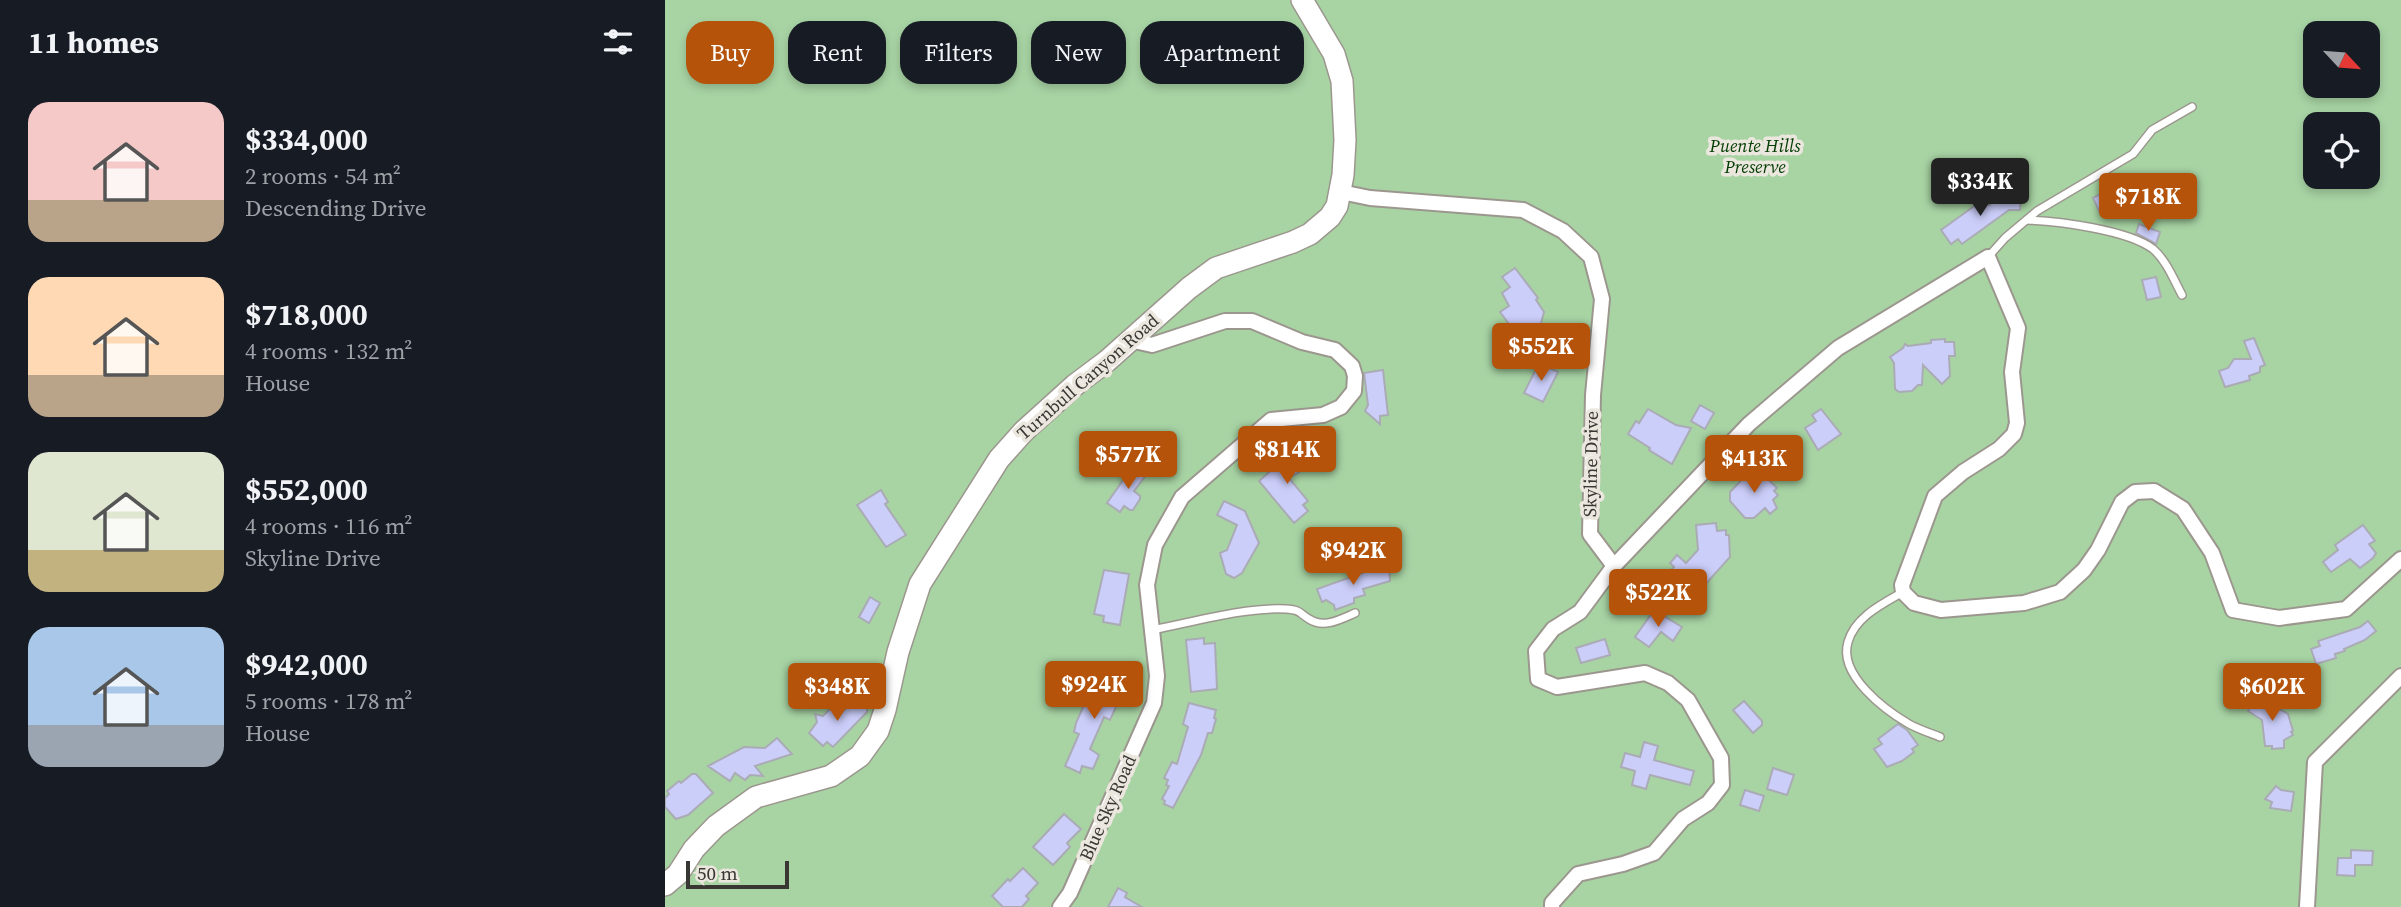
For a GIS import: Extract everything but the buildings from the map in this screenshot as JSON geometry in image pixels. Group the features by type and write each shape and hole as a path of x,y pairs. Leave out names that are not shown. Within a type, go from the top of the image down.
{"street":[{"name":"Turnbull Canyon Road","path":"665,885 678,874 694,849 716,826 756,797 831,776 860,756 878,732 898,652 920,584 999,459 1024,431 1189,288 1216,268 1293,242 1322,225 1337,206 1341,192 1345,139 1342,81 1334,54 1301,0"},
{"name":"Skyline Drive","path":"1341,192 1370,198 1523,210 1563,231 1591,257 1602,299 1593,395 1590,534 1614,566"},
{"path":"1550,906 1578,874 1623,864 1654,853 1683,819 1708,803 1722,785 1721,758 1688,700 1668,684 1645,673 1557,687 1538,679 1536,651 1553,629 1580,612 1614,566 1749,424 1838,348 1988,257 2018,328 2012,372 2017,423 2014,434 1999,449 1963,472 1935,496 1902,585 1903,593 1914,603 1941,610 2024,603 2060,592 2084,570 2098,550 2122,502 2135,492 2154,491 2183,509 2211,553 2233,610 2279,618 2346,609 2401,559"},
{"name":"Blue Sky Road","path":"1060,907 1070,893 1154,703 1157,676 1147,585 1155,545 1182,497 1271,420 1323,415 1341,407 1355,391 1352,366 1335,350 1302,342 1252,321 1225,321 1152,345 1130,340"},
{"path":"2307,907 2315,762 2401,676"}],"lane":[{"path":"1988,257 2045,205 2133,154 2152,130 2192,107"},
{"path":"2026,220 2079,225 2146,245 2162,260 2182,295"},
{"path":"1903,593 1878,606 1855,627 1847,643 1847,659 1852,674 1875,699 1909,724 1940,737"},
{"path":"1152,631 1248,611 1286,609 1302,612 1310,620 1328,624 1355,613"}],"green space":[{"name":"Puente Hills Preserve","path":"665,0 2401,0 2401,907 665,907"}]}
